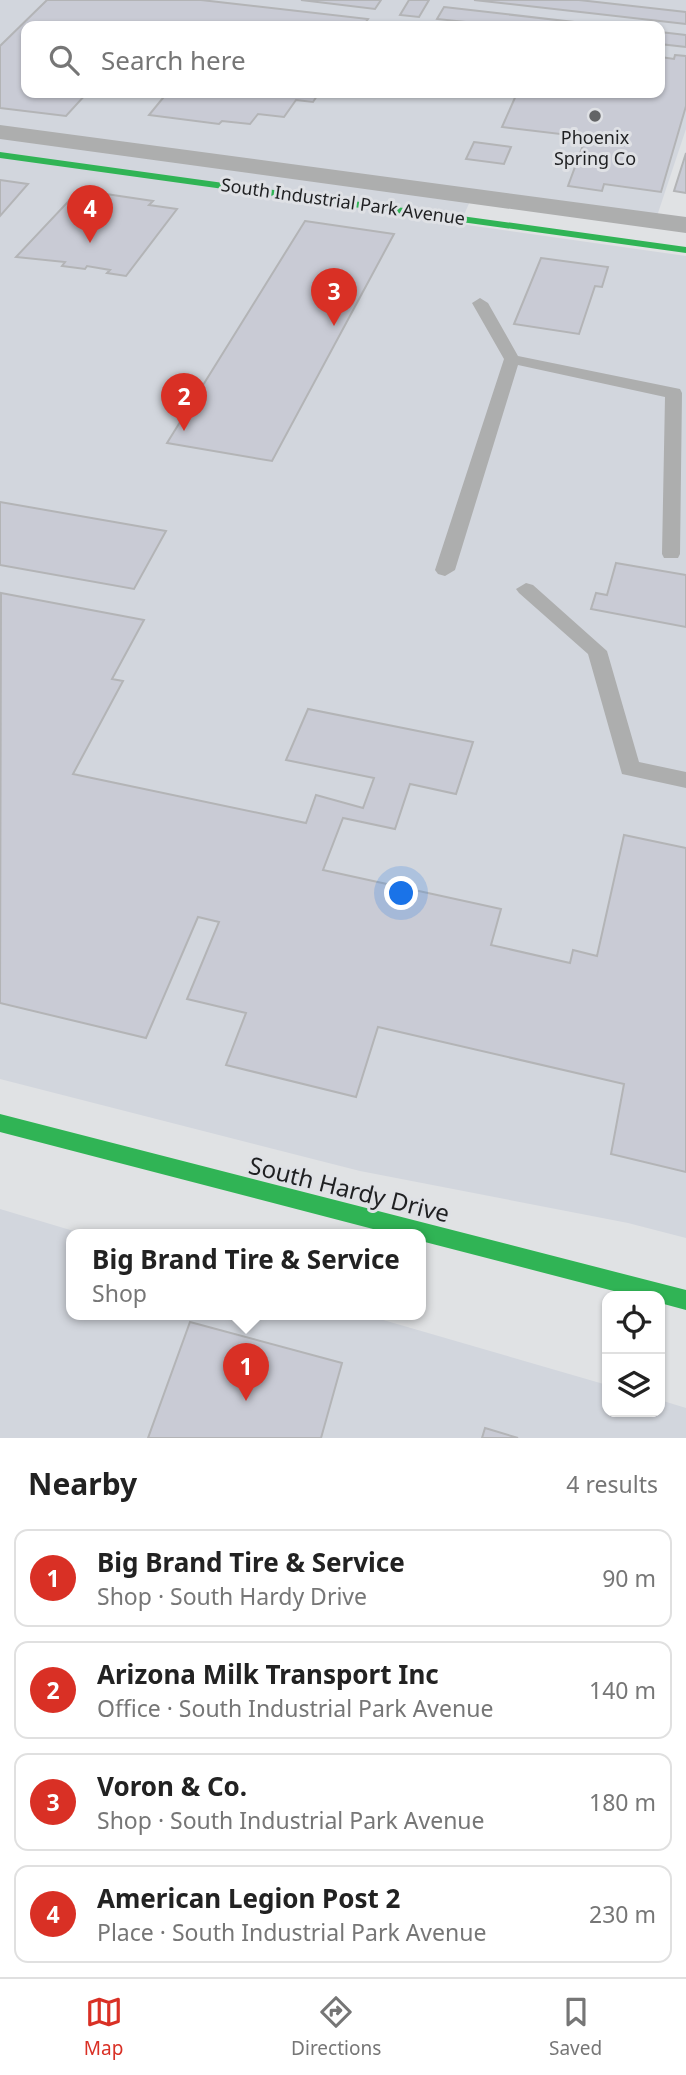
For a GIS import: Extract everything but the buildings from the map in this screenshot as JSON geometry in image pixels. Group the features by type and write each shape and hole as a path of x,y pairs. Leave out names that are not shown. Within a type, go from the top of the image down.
{"street":[{"name":"South Industrial Park Avenue","path":"0,132 686,225"},
{"name":"South Industrial Park Avenue","path":"0,155 686,250"},
{"name":"South Hardy Drive","path":"0,1123 411,1229"},
{"name":"South Hardy Drive","path":"426,1233 686,1300"}],"lane":[{"path":"480,303 512,359 606,381 674,393 671,554"},
{"path":"445,570 512,359"},
{"path":"526,589 597,651 630,768 686,780"}],"shaded area":[{"path":"0,0 686,0 686,129 657,216 474,192 460,224 686,256 686,1238 628,1223 360,1171 0,1079"},
{"path":"0,1209 67,1229 66,1320 383,1320 602,1384 602,1417 665,1417 665,1402 686,1408 686,1438 0,1438"}],"traffic: fast":[{"path":"0,155 686,250"},
{"path":"0,1123 411,1229"},
{"path":"426,1233 686,1300"}],"place":[{"name":"Phoenix Spring Co","path":"595,116"},
{"name":"American Legion Post 2","path":"90,243"},
{"name":"Voron & Co.","path":"334,326"},
{"name":"Arizona Milk Transport Inc","path":"184,431"},
{"name":"Big Brand Tire & Service","path":"246,1401"}]}
